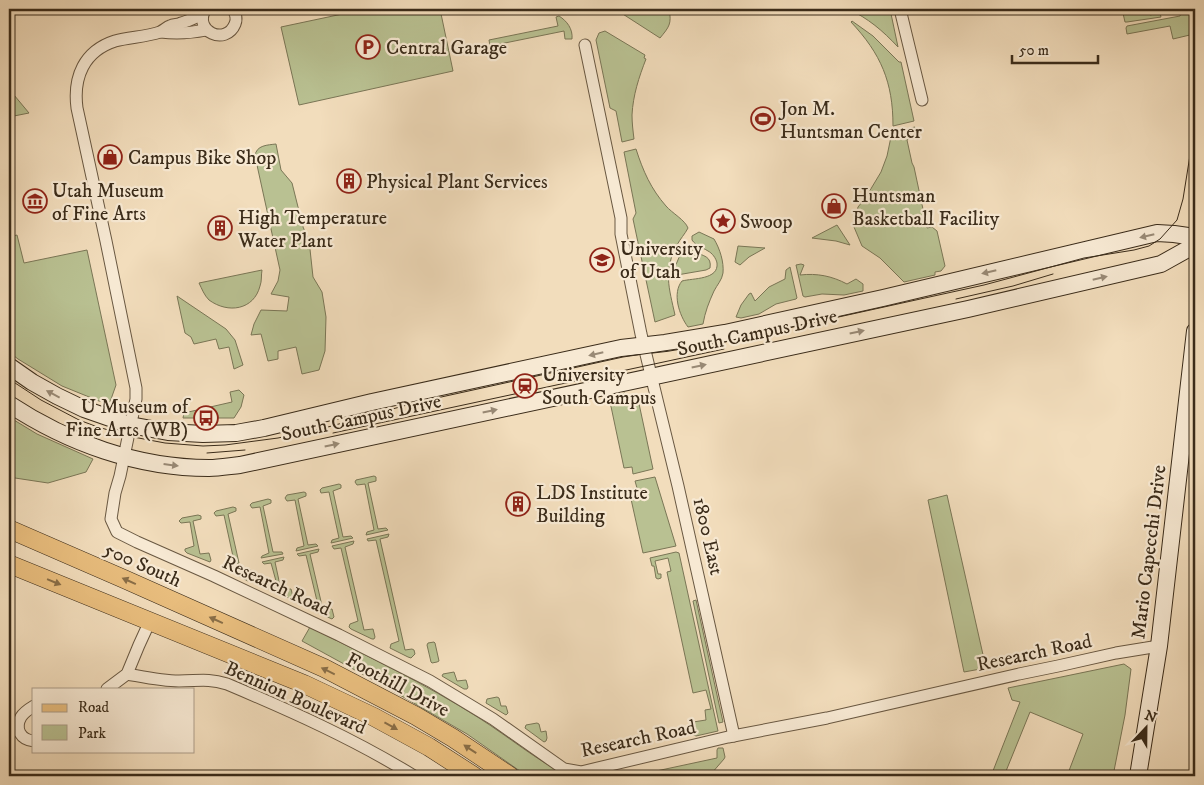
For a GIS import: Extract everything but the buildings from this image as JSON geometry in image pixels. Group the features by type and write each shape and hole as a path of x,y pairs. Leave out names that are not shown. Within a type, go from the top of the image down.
{"main road":[{"name":"500 South","path":"9,529 259,639"},
{"path":"9,564 150,621 174,601"},
{"name":"Foothill Drive","path":"150,621 304,684 374,716 474,776"},
{"name":"Foothill Drive","path":"259,639 324,668 416,716 510,776"}],"street":[{"path":"204,11 202,22 206,30 211,34 218,35 226,34 233,28 236,21 235,12 232,9"},
{"path":"900,9 922,100"},
{"path":"161,32 171,25 180,24 204,11"},
{"path":"161,32 182,33 206,30"},
{"name":"Research Road","path":"161,32 116,41 99,49 84,64 76,87 77,108 136,388 136,399 111,519 117,532 214,576 430,680 492,718 564,769 581,772 734,736 827,718 1116,653 1159,646"},
{"name":"1800 East","path":"585,45 621,218 621,234 644,345 680,494 734,736"},
{"name":"South Campus Drive","path":"9,366 57,396 84,409 130,425 168,432 236,433 621,348 665,343 726,332 883,298 1157,233 1195,237"},
{"name":"South Campus Drive","path":"9,404 51,429 76,440 125,450 143,462 182,467 211,468 240,465 968,309 1161,264 1195,245"},
{"name":"Mario Capecchi Drive","path":"1138,776 1159,646 1195,331"},
{"path":"108,688 128,674 138,645 150,621"},
{"name":"Bennion Boulevard","path":"128,674 178,681 214,680 227,684 324,727 364,747 414,776"},
{"path":"32,708 20,719 18,728 21,736 32,740"}],"green space":[{"name":"Central Garage","path":"366,9 440,9 453,71 299,105 281,27"},
{"path":"615,9 669,9 670,22 660,38"},
{"path":"848,9 890,9 898,47 875,25"},
{"path":"1122,9 1148,9 1150,15 1160,13 1161,17 1125,22"},
{"path":"1183,9 1195,9 1194,34 1173,39 1170,26 1127,34 1127,26 1180,16"},
{"path":"559,16 569,26 572,32 572,39 565,39 564,31 490,46 489,40 558,26 556,17"},
{"path":"852,21 873,36 901,62 914,121 893,126 888,82 877,57"},
{"path":"605,31 645,55 644,58 646,59 634,100 632,124 634,139 622,142 616,111 610,108 596,40 599,33"},
{"path":"9,89 29,113 9,117"},
{"path":"915,127 916,133 907,140 927,228 932,227 937,231 945,266 941,271 935,272 935,275 904,282 880,258 862,246 854,227 858,207 881,172 887,156 892,132"},
{"path":"276,144 281,170 292,183 303,227 309,240 313,277 322,292 326,317 325,351 319,370 302,374 296,347 278,351 278,359 268,361 261,334 251,335 261,310 287,311 289,297 271,294 278,281 280,270 255,156 260,148"},
{"path":"636,149 656,193 688,228 678,243 670,263 668,280 675,315 655,322 633,219 636,213 624,152"},
{"path":"837,225 850,245 812,238"},
{"path":"699,232 714,239 721,256 723,273 709,303 703,324 688,327 678,304 677,292 679,286 682,281 710,275 717,269 717,263 712,254 692,240 692,236"},
{"path":"17,235 24,263 87,250 116,385 110,402 99,401 62,386 9,352 9,237"},
{"path":"685,243 710,261 710,268 675,274 675,267"},
{"path":"738,246 765,248 749,257 740,265 735,262"},
{"path":"796,265 804,265 800,275 824,276 847,284 856,279 863,284 863,291 844,295 822,294 805,297 803,296"},
{"path":"790,267 796,299 776,304 759,314 741,318 736,317 741,305 749,294 751,293 755,301 769,287 785,279 786,270"},
{"path":"262,270 261,284 257,294 246,305 239,307 224,307 209,300 199,283"},
{"path":"177,296 226,329 235,340 243,365 234,369 229,347 219,349 216,339 194,344 191,337 185,333"},
{"path":"239,390 244,395 241,407 234,418 183,418 184,413 232,402 230,392"},
{"path":"625,393 632,397 635,395 638,399 653,469 633,474 632,467 624,468 609,397"},
{"path":"9,417 37,434 93,459 86,472 48,483 15,478 9,479"},
{"path":"374,476 376,481 368,483 378,529 386,528 388,530 366,535 367,532 374,530 365,484 357,485 355,482 356,480"},
{"path":"655,477 676,546 643,553 629,490 637,488 635,481"},
{"path":"339,484 341,488 333,491 343,537 351,536 353,538 331,543 332,540 339,538 329,492 321,493 320,490"},
{"path":"304,492 306,496 298,499 308,545 316,544 318,546 296,551 297,548 304,546 295,500 287,501 285,498 287,495"},
{"path":"947,495 986,668 964,672 928,500"},
{"path":"268,499 271,500 271,503 263,506 273,552 282,552 283,554 261,558 269,553 260,507 252,508 250,505"},
{"path":"233,507 236,508 236,511 228,514 239,563 226,566 226,563 234,561 224,515 216,516 214,513"},
{"path":"201,516 201,519 193,521 200,554 209,553 210,562 185,551 185,549 194,546 190,522 181,523 179,521 182,518"},
{"path":"389,534 388,537 380,539 405,650 414,650 415,654 411,658 390,648 391,644 399,641 376,540 368,541 367,539"},
{"path":"354,541 353,544 345,547 364,630 373,629 374,639 349,627 350,624 358,621 341,548 334,549 332,546"},
{"path":"319,549 318,552 310,554 323,610 332,609 334,617 332,619 308,607 309,604 317,601 306,555 299,556 297,554"},
{"path":"679,553 718,731 696,736 692,734 690,724 706,720 705,710 711,709 706,690 693,693 667,572 671,571 668,558 655,561 658,574 661,574 661,578 658,579 656,578 654,566 652,566 650,558"},
{"path":"284,557 283,560 275,562 281,590 291,589 293,597 291,599 267,588 268,584 276,581 271,563 264,564 262,562"},
{"path":"239,567 240,570 250,569 251,580 248,581 227,570"},
{"path":"696,600 723,722 719,723 693,601"},
{"path":"310,627 437,693 568,776 527,776 467,734 302,641"},
{"path":"434,642 439,661 432,663 427,645"},
{"path":"1124,664 1131,669 1125,715 1113,776 1067,776 1083,734 1030,712 1004,776 991,776 1020,702 1012,700 1008,688"},
{"path":"454,672 457,681 466,680 467,689 442,676 443,674"},
{"path":"497,697 501,706 506,706 508,713 506,715 486,703 487,699"},
{"path":"537,723 541,732 546,731 547,738 544,742 525,728 526,725"},
{"path":"718,748 723,748 725,757 711,774 708,772 704,776 633,776 717,758"}],"tram line":[{"path":"9,379 41,400 79,420 95,426 128,436 165,443 203,446 225,445 278,438 328,427 414,403 623,357 725,342 984,285 1084,258 1149,246 1160,239 1177,220 1183,199 1195,124"},
{"path":"956,299 1013,286 1053,274"},
{"path":"333,433 724,349"},
{"path":"207,453 245,450"}],"place":[{"name":"Central Garage","path":"368,47"},
{"name":"Jon M. Huntsman Center","path":"763,119"},
{"name":"Campus Bike Shop","path":"110,157"},
{"name":"Physical Plant Services","path":"349,181"},
{"name":"Utah Museum of Fine Arts","path":"35,201"},
{"name":"Huntsman Basketball Facility","path":"834,206"},
{"name":"Swoop","path":"723,221"},
{"name":"High Temperature Water Plant","path":"220,228"},
{"name":"University of Utah","path":"602,260"},
{"name":"University South Campus","path":"525,386"},
{"name":"U Museum of Fine Arts (WB)","path":"206,418"},
{"name":"LDS Institute Building","path":"518,504"}]}
